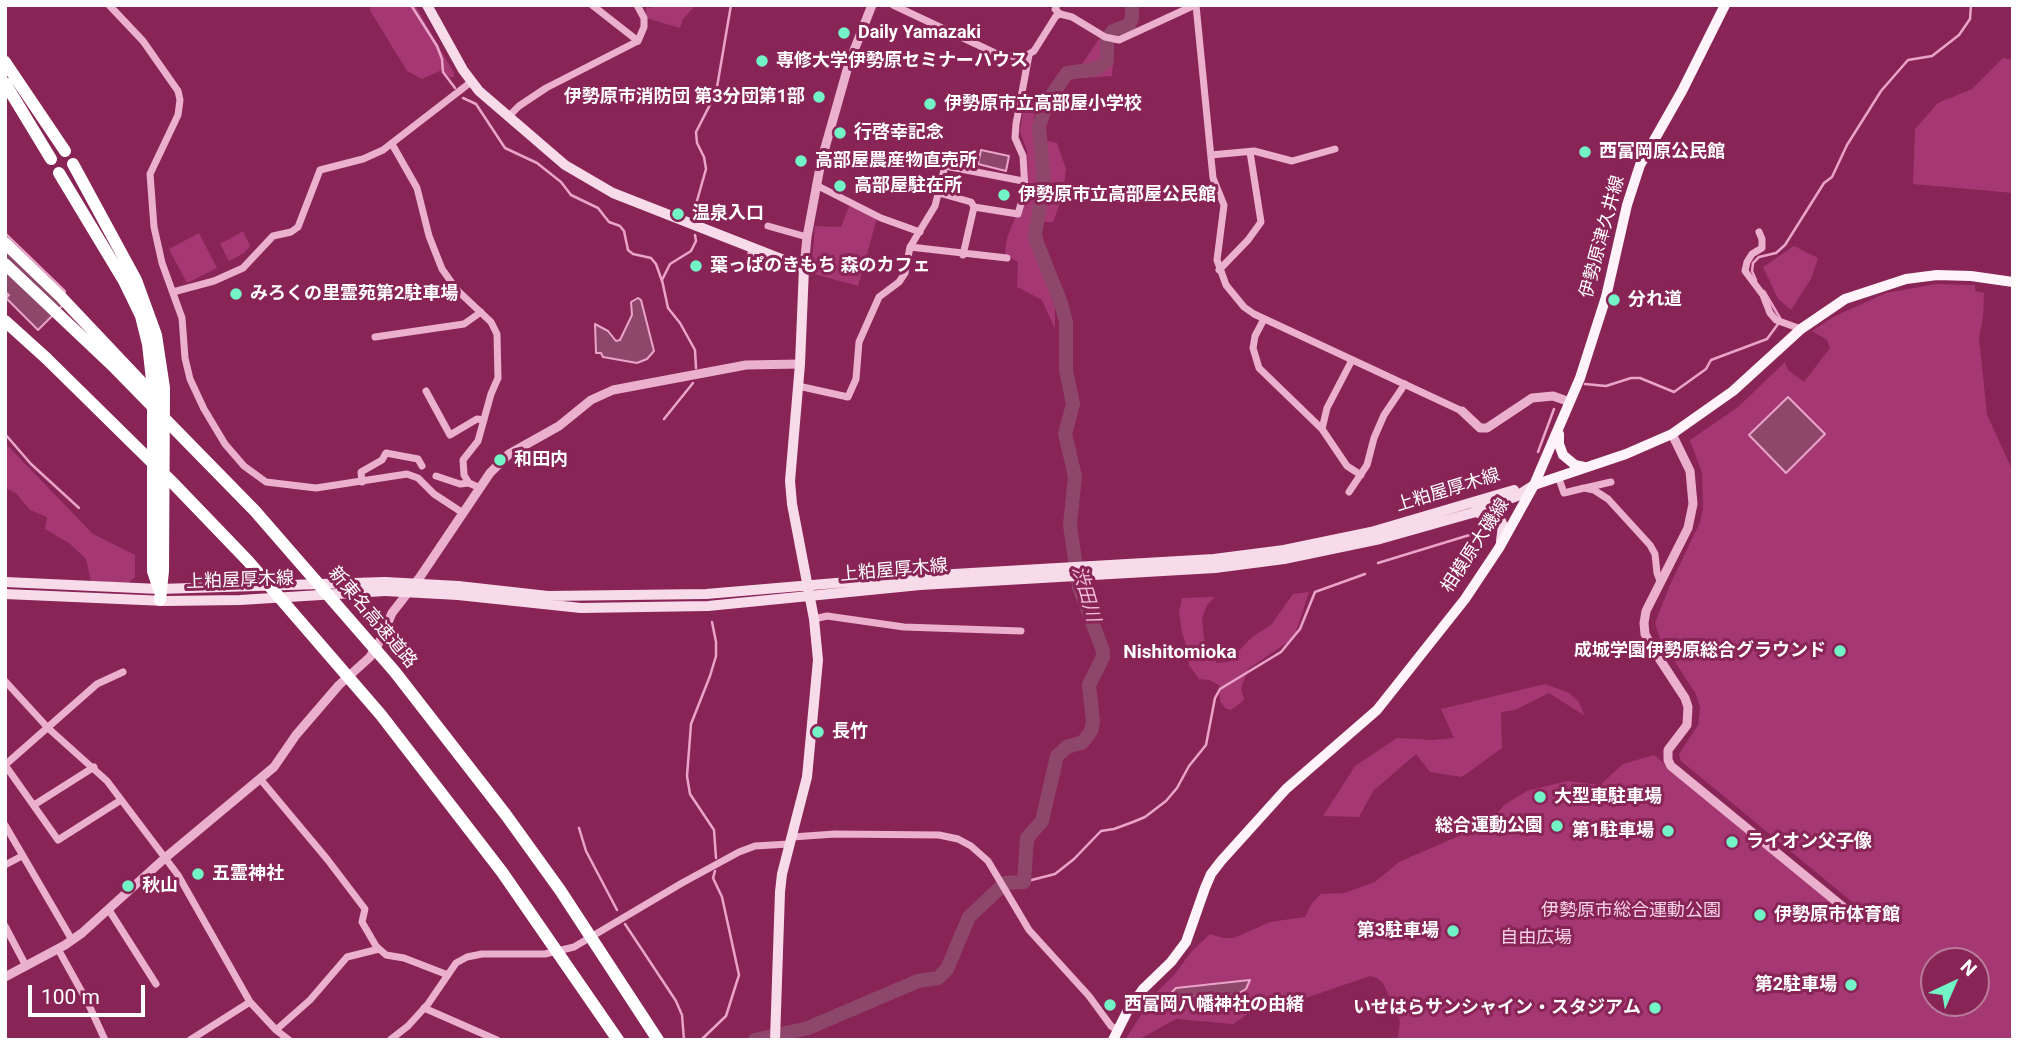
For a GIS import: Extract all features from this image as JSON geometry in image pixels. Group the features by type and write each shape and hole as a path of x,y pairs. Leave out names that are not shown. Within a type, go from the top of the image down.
{"highway":[{"path":"5,62 65,151"},
{"path":"7,86 51,159"},
{"path":"73,164 136,280 150,316 163,371 158,426 160,595"},
{"path":"59,173 124,281 141,316 152,371 158,426"},
{"path":"5,243 91,328 255,511"},
{"name":"新東名高速道路","path":"5,264 106,359 255,511 395,672 560,890 658,1040"},
{"path":"5,323 46,358 248,561 381,715 502,872 618,1040"}],"main road":[{"path":"427,5 471,82 565,165 613,193 804,268 800,364 790,481 814,619 818,660 807,777 790,840 780,892 775,1034"},
{"name":"伊勢原津久井線","path":"1534,485 1570,402 1606,297 1627,205 1640,165 1682,91 1725,5"},
{"path":"1534,485 1626,454 1672,434 1733,391 1801,329 1845,299 1906,279 1948,275 2013,282"},
{"path":"1560,427 1559,444 1563,455 1575,465 1585,468"},
{"name":"上粕屋厚木線","path":"1091,570 1182,571 1284,559 1380,539 1472,513 1517,496 1534,485"},
{"name":"上粕屋厚木線","path":"5,582 240,600 385,587 458,590 517,603 595,608 708,606 808,592 920,586 1284,550 1371,532 1534,485"},
{"name":"相模原大磯線","path":"1115,1035 1143,989 1182,948 1191,933 1208,881 1221,861 1286,789 1377,710 1465,599 1499,548 1534,485"},
{"path":"1472,513 1492,513 1501,521 1503,533 1499,548"},
{"name":"上粕屋厚木線","path":"5,594 160,595"}],"street":[{"path":"109,5 134,31 174,82 180,100 178,115 154,162 149,181 156,241 182,318 185,358 194,390 215,429 244,466 266,482 316,488 414,475 434,494 463,513"},
{"path":"592,5 638,41"},
{"path":"508,117 546,88 638,41 644,27 644,18 637,5"},
{"path":"804,268 816,185 849,63 872,5"},
{"path":"893,5 995,53 1021,58 1029,55"},
{"path":"1057,5 1055,9 1060,14 1072,17 1108,38 1119,40 1195,5 1213,178 1224,205 1217,260 1226,285 1244,307 1462,411 1480,428 1487,428 1532,398 1553,396 1570,402"},
{"path":"974,207 1018,214 1025,190 1023,156 1016,138 1016,124 1029,55 1060,14"},
{"path":"173,292 214,281 243,268 273,236 291,232 299,227 320,170 363,159 392,144 471,82"},
{"path":"392,144 417,188 429,236 442,269 457,290 495,328 498,379 478,441 463,460 464,475 468,483"},
{"path":"1211,155 1250,152 1292,161 1335,149"},
{"path":"1219,270 1261,222 1250,152"},
{"path":"798,386 848,397 856,379 859,342 873,308 879,298 899,282 905,273 911,247 935,206 945,166 1023,181"},
{"path":"816,185 881,218 920,232"},
{"path":"939,193 971,202 974,207 963,255"},
{"path":"768,226 807,237"},
{"path":"1759,232 1762,248 1752,254 1745,271 1763,295 1770,313 1780,322 1801,329"},
{"path":"911,247 1007,258"},
{"path":"751,248 751,270"},
{"path":"375,337 464,324 481,312"},
{"path":"1264,318 1255,336 1253,348 1259,368 1322,429 1347,466 1361,475"},
{"path":"1322,429 1327,408 1352,360"},
{"path":"5,977 72,940 165,858 261,780 339,685 370,657 392,613 420,577 480,488 499,464 515,450 552,430 591,400 613,390 746,365 800,364"},
{"path":"1349,492 1367,465 1384,415 1405,384"},
{"path":"426,391 450,435 477,419 484,420"},
{"path":"1672,434 1690,471 1693,504 1688,528 1646,611 1644,629 1653,649 1685,698 1689,712 1684,730 1668,750 1668,760 1671,766 1854,916"},
{"path":"362,482 361,472 382,460 386,453 418,459 422,466"},
{"path":"436,476 480,488"},
{"path":"1558,476 1564,493 1611,482"},
{"path":"1584,488 1601,493 1650,545 1655,554 1660,581"},
{"path":"814,619 827,616 904,627 1021,631"},
{"path":"121,800 58,840 5,765 97,684 123,673"},
{"path":"5,681 48,728 94,767 121,800 178,875 250,1002 289,1040"},
{"path":"34,805 94,767"},
{"path":"261,780 365,909 362,922 379,949 386,955 404,958 449,975"},
{"path":"5,825 72,940"},
{"path":"390,1040 408,1026 456,964 467,957 482,954 545,954 574,947 739,852 755,846 835,834 939,835 971,845 988,861 1029,930 1089,996 1115,1035"},
{"path":"5,865 22,856"},
{"path":"108,910 156,984"},
{"path":"5,926 26,966"},
{"path":"58,949 105,1040"},
{"path":"276,1030 310,1000 347,957 379,949"},
{"path":"190,1040 250,1002"},
{"path":"424,1008 497,1040"}],"green space":[{"path":"369,5 415,5 454,77 442,70 422,79 407,71"},
{"path":"652,5 696,5 683,19 680,28 646,18 646,7 652,8"},
{"path":"1099,39 1114,46 1112,76 1082,78 1082,64"},
{"path":"2003,58 2013,60 2013,193 1913,184 1915,129 1938,103 1972,89"},
{"path":"1025,98 1035,103 1033,138 1057,143 1066,169 1063,195 1053,222 1035,222 1031,243 1055,307 1055,329 1042,300 1017,287 1018,262 1005,254 1007,238 1028,185 1027,151 1020,132"},
{"path":"850,204 877,218 858,286 811,273 815,226 841,227"},
{"path":"243,231 250,246 244,253 229,261 220,244"},
{"path":"199,233 217,268 187,283 169,249"},
{"path":"1794,246 1818,258 1811,279 1791,310 1778,299 1763,267"},
{"path":"1936,284 1975,285 1975,291 1984,293 1979,338 1987,415 2013,471 2013,1040 1398,1040 1400,1021 1383,983 1370,976 1294,1002 1270,999 1233,1024 1176,1019 1138,1040 1125,1040 1153,996 1210,934 1234,938 1270,922 1305,917 1312,903 1321,894 1344,893 1375,882 1399,862 1489,823 1504,805 1527,791 1567,781 1600,785 1623,764 1654,755 1855,923 1868,915 1681,761 1679,754 1698,725 1700,708 1696,694 1660,639 1655,623 1700,522 1703,509 1702,473 1690,440 1738,407 1785,362 1788,370 1804,382 1830,348 1827,340 1812,331 1833,317 1886,293"},
{"path":"5,443 93,534 135,555 135,577 128,583 91,581 86,559 69,543 45,529 47,517 30,510 16,493 5,488"},
{"path":"1309,592 1294,638 1248,669 1241,688 1244,700 1231,710 1225,708 1220,701 1219,685 1199,679 1189,665 1179,612 1182,598 1215,597 1207,605 1202,619 1205,647 1217,663 1228,662 1252,637 1271,625 1293,594"},
{"path":"1545,684 1569,693 1578,701 1585,716 1549,693 1515,710 1501,712 1502,748 1462,777 1430,772 1416,754 1373,791 1359,817 1323,816 1355,766 1397,738 1454,738 1441,709"}],"shaded area":[{"path":"981,150 1009,156 1006,171 978,164"},
{"path":"5,233 65,291 62,306 38,330 6,298 9,295 5,292"},
{"path":"638,298 641,300 654,351 647,359 637,363 603,357 601,353 596,353 595,324 608,331 616,341 620,340 632,315 631,302"},
{"path":"1788,397 1825,434 1786,473 1749,435"},
{"path":"1250,980 1246,989 1232,997 1179,996 1171,999 1168,996 1176,988"}],"waterway":[{"path":"411,5 437,46 443,72 455,88"},
{"path":"695,221 693,215 706,169 696,132 716,93 731,5"},
{"name":"渋田川","path":"755,1040 808,1028 918,981 938,978 947,969 969,917 1005,883 1024,882 1027,838 1042,821 1057,756 1067,747 1083,742 1091,731 1093,722 1089,685 1103,657 1103,651 1079,587 1070,525 1075,476 1065,434 1073,404 1066,370 1066,322 1035,234 1044,184 1039,127 1047,102 1067,73 1096,69 1107,61 1107,40 1113,31 1129,25 1132,5"},
{"path":"1756,280 1752,271 1753,263 1759,257 1776,253 1785,245 1824,183 1832,177 1847,145 1881,91 1908,60 1932,56 1959,35 1970,19 1971,5"},
{"path":"463,98 476,104 505,148 537,163 561,182 571,195 598,208 609,222 620,226 624,231 628,250 633,254 651,258 662,281"},
{"path":"695,235 696,241 691,251 670,264 662,280 668,308 695,350 696,368"},
{"path":"1764,291 1780,318"},
{"path":"1585,384 1606,386 1640,378 1674,392 1706,369 1711,360 1767,339 1778,324"},
{"path":"664,419 693,383"},
{"path":"1538,452 1554,409"},
{"path":"5,434 31,464 79,508"},
{"path":"1378,563 1476,533"},
{"path":"1024,882 1055,874 1101,831 1145,817 1166,801 1206,745 1215,698 1220,689 1281,652 1300,629 1315,592 1365,574"},
{"path":"712,622 716,656 691,724 687,776 690,794 714,830 716,858"},
{"path":"579,828 586,851 617,910"},
{"path":"701,1040 726,1016 739,975 722,897 713,878 715,871"},
{"path":"625,924 676,1001 682,1015 684,1040"}],"place":[{"name":"Daily Yamazaki","path":"844,33"},
{"name":"専修大学伊勢原セミナーハウス","path":"762,61"},
{"name":"伊勢原市消防団 第3分団第1部","path":"819,97"},
{"name":"伊勢原市立高部屋小学校","path":"930,104"},
{"name":"行啓幸記念","path":"840,133"},
{"name":"西富岡原公民館","path":"1585,152"},
{"name":"高部屋農産物直売所","path":"801,161"},
{"name":"高部屋駐在所","path":"840,186"},
{"name":"伊勢原市立高部屋公民館","path":"1004,195"},
{"name":"温泉入口","path":"678,214"},
{"name":"葉っぱのきもち 森のカフェ","path":"696,266"},
{"name":"みろくの里霊苑第2駐車場","path":"236,294"},
{"name":"分れ道","path":"1614,300"},
{"name":"和田内","path":"500,460"},
{"name":"成城学園伊勢原総合グラウンド","path":"1840,651"},
{"name":"長竹","path":"818,732"},
{"name":"大型車駐車場","path":"1540,797"},
{"name":"総合運動公園","path":"1557,826"},
{"name":"第1駐車場","path":"1668,831"},
{"name":"ライオン父子像","path":"1732,842"},
{"name":"五霊神社","path":"198,874"},
{"name":"秋山","path":"128,886"},
{"name":"伊勢原市体育館","path":"1760,915"},
{"name":"第3駐車場","path":"1453,931"},
{"name":"第2駐車場","path":"1851,985"},
{"name":"西富岡八幡神社の由緒","path":"1110,1005"},
{"name":"いせはらサンシャイン・スタジアム","path":"1655,1008"}],"district":[{"name":"Nishitomioka","path":"1180,653"}],"park label":[{"name":"伊勢原市総合運動公園","path":"1631,911"},
{"name":"自由広場","path":"1536,938"}]}
